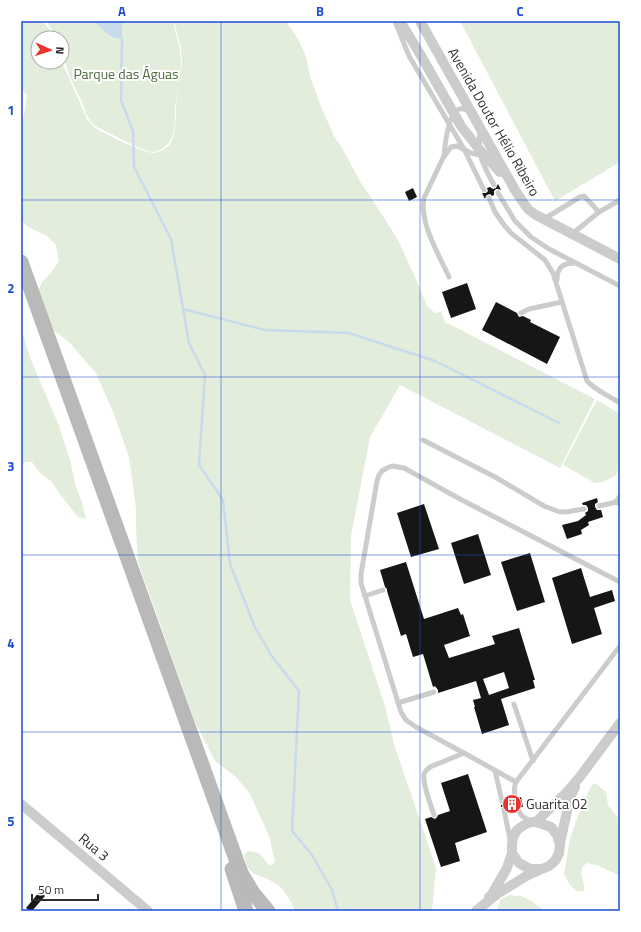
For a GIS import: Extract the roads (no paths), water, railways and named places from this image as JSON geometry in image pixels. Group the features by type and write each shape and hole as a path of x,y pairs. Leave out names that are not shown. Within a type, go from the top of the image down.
{"street":[{"path":"400,21 466,134 479,152 494,165 515,190"},
{"name":"Avenida Doutor Hélio Ribeiro","path":"420,21 515,190 529,210 571,234 617,256"},
{"path":"21,262 236,862 253,893 268,911"},
{"path":"21,288 224,846 246,911"},
{"path":"476,911 492,894 507,868 512,849 513,837 517,830 524,825 534,822 566,793 620,723"},
{"path":"476,911 497,894 528,875 549,866 555,860 559,853 570,798 579,778"},
{"name":"Rua 3","path":"21,804 148,911"},
{"path":"534,822 551,827 558,835 560,845"},
{"path":"512,849 519,863 530,869 542,869"}],"lane":[{"path":"395,21 409,56 464,149 484,190"},
{"path":"443,158 449,124 454,114 460,109 470,111"},
{"path":"480,129 479,152 483,164 494,185"},
{"path":"449,277 427,226 424,215 424,198 448,150 453,146 457,146 471,153 479,152"},
{"path":"498,193 515,221 525,232 543,245 620,286"},
{"path":"543,219 584,196 599,212"},
{"path":"488,198 495,212 511,233 544,260 553,273 587,381 620,403"},
{"path":"571,234 599,212 620,200"},
{"path":"558,291 557,276 559,270 566,264 577,264"},
{"path":"521,313 529,309 562,302"},
{"path":"423,440 495,477 544,506 560,512 584,509"},
{"path":"516,782 464,752 416,727 406,720 401,712 362,583 362,574 379,475 382,470 392,466 404,468 620,582"},
{"path":"599,506 618,503 620,496"},
{"path":"365,596 384,590"},
{"path":"515,798 514,789 516,782 620,646"},
{"path":"398,703 434,692"},
{"path":"514,704 533,761"},
{"path":"434,814 424,782 424,775 430,767 464,752"},
{"path":"495,771 502,801"},
{"path":"517,808 522,816 534,822"},
{"path":"504,810 512,849"}],"water":[{"path":"95,21 126,21 122,24 122,39 112,37"}],"waterway":[{"path":"122,39 121,100 133,131 134,167 171,239 189,343 205,375 199,465 223,500 230,564 254,625 271,655 299,691 292,831 312,855 332,890 338,911"},
{"path":"183,309 265,330 349,333 435,361 559,423"}],"place":[{"name":"Guarita 02","path":"512,804"}],"park label":[{"name":"Parque das Águas","path":"126,74"}]}
